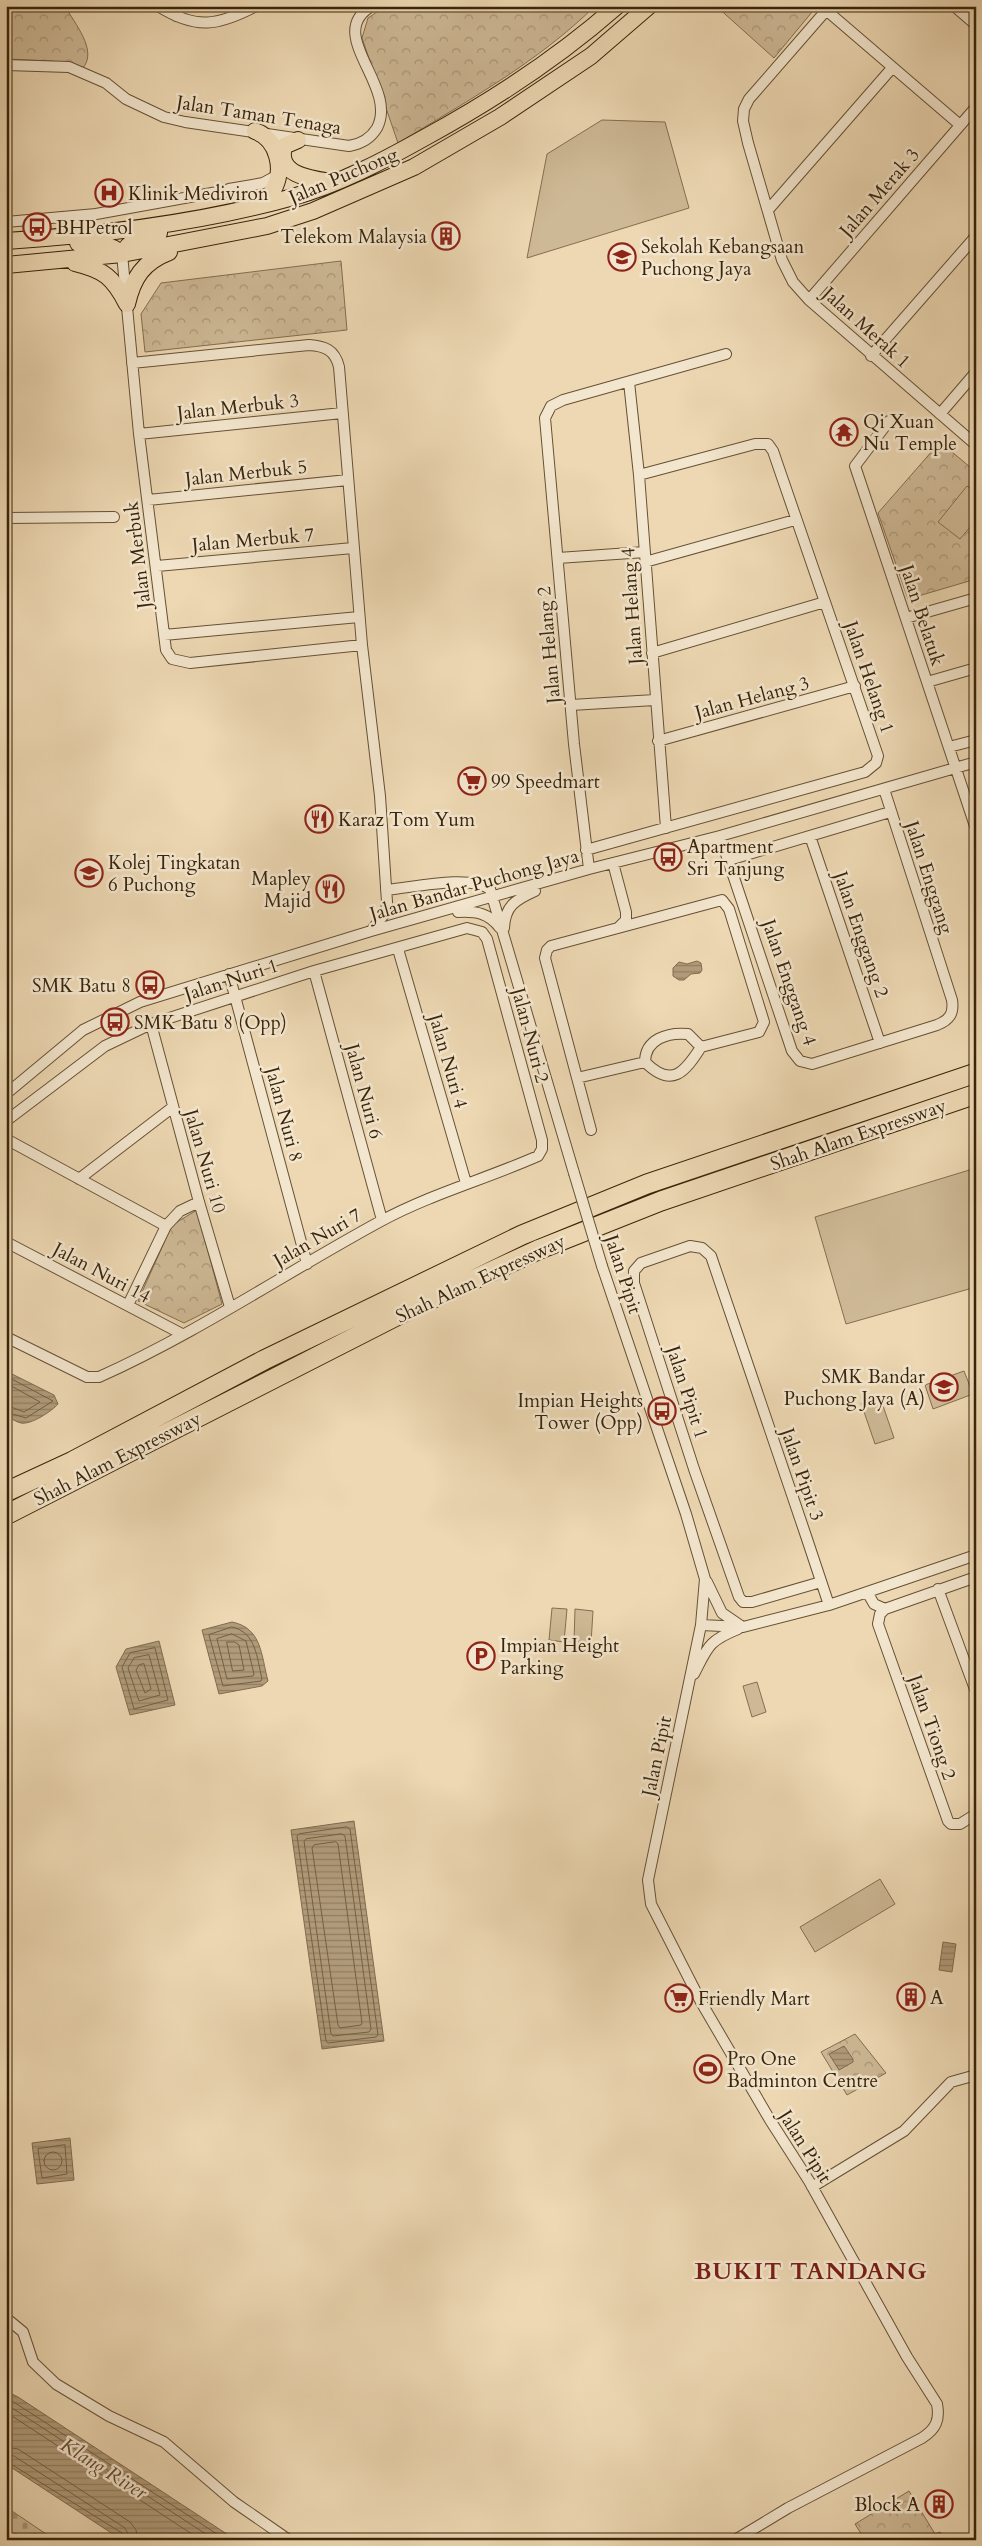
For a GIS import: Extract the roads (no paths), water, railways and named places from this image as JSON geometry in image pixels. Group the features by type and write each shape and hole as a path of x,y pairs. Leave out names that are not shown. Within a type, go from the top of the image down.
{"highway":[{"name":"Shah Alam Expressway","path":"6,1492 73,1462 264,1360 522,1235 647,1184 976,1073"},
{"name":"Shah Alam Expressway","path":"6,1515 414,1307 540,1248 661,1201 976,1094"}],"main road":[{"name":"Jalan Puchong","path":"6,241 52,238 194,219 295,196 332,182 385,160 484,106 584,35 617,6"},
{"name":"Jalan Puchong","path":"6,265 122,254 202,240 268,226 313,211 414,166 500,117 583,61 649,6"},
{"path":"255,131 262,133 272,144 278,161 278,175 274,190 260,205"},
{"path":"298,140 284,146 282,154 284,164 297,174 332,182"},
{"path":"52,238 63,242 102,244 114,248 122,254 128,244 136,239 178,228 194,219"},
{"path":"127,304 136,276 145,265 167,252 202,240"},
{"path":"64,261 86,266 108,275 119,289 127,304"}],"street":[{"path":"158,6 178,11 191,21 223,22 256,6"},
{"name":"Jalan Taman Tenaga","path":"6,65 69,67 106,83 126,99 164,117 206,125 255,131 298,140 349,146 359,144 375,131 382,112 382,100 357,46 356,36 357,25 361,16 372,6"},
{"path":"954,6 976,25"},
{"path":"828,8 892,68 960,125"},
{"name":"Jalan Merak 1","path":"828,8 755,91 744,109 748,143 787,273 809,300 976,445"},
{"path":"768,210 892,68"},
{"name":"Jalan Merak 3","path":"809,300 976,107"},
{"path":"6,222 96,214 263,183 278,175"},
{"path":"223,191 245,195 260,205"},
{"path":"872,356 976,236"},
{"name":"Jalan Merbuk","path":"122,254 139,434 168,655 183,663 362,645"},
{"path":"132,363 309,345 327,348 335,354 339,367 359,617 380,796 386,912 372,931"},
{"path":"628,382 726,354"},
{"path":"940,414 976,372"},
{"name":"Jalan Helang 2","path":"589,870 571,705 545,418 548,411 557,402 628,382"},
{"name":"Jalan Helang 4","path":"628,382 639,475 666,828"},
{"name":"Jalan Merbuk 3","path":"139,434 342,413"},
{"name":"Jalan Belatuk","path":"889,421 855,466 976,829"},
{"name":"Jalan Helang 1","path":"586,850 865,772 876,763 876,748 773,451 768,444 755,444 639,475"},
{"name":"Jalan Merbuk 5","path":"148,500 348,480"},
{"path":"6,518 114,517"},
{"path":"558,558 645,557 796,520"},
{"name":"Jalan Merbuk 7","path":"157,566 353,548"},
{"path":"906,618 976,598"},
{"path":"652,653 825,602"},
{"path":"164,635 359,617"},
{"path":"927,682 976,668"},
{"name":"Jalan Helang 3","path":"658,741 855,686"},
{"path":"571,705 655,700"},
{"path":"949,747 976,740"},
{"name":"Jalan Bandar Puchong Jaya","path":"6,1094 83,1030 140,1002 372,931 613,863 720,836 976,762"},
{"name":"Jalan Enggang","path":"880,1043 944,1023 952,1013 953,1006 884,790"},
{"path":"729,860 890,812"},
{"name":"Jalan Enggang 4","path":"720,836 796,1057 806,1064 812,1064 880,1043"},
{"name":"Jalan Enggang 2","path":"810,836 880,1043"},
{"path":"613,863 626,912 626,920 618,928"},
{"name":"Jalan Pipit","path":"504,934 505,917 509,906 515,900 577,873"},
{"path":"386,890 474,882 490,889 494,898"},
{"name":"Jalan Pipit","path":"494,898 602,1266 686,1514 705,1579 701,1624 648,1880 650,1904 701,2002 770,2120 812,2187 907,2357 937,2404 938,2419 935,2427 922,2438 788,2508 735,2540"},
{"path":"591,1130 545,958 547,950 551,946 722,900 729,909 764,1022 759,1032 701,1047 687,1069 674,1075 654,1071 646,1062 646,1048 651,1043 672,1035 688,1034 701,1047"},
{"path":"440,913 470,911 486,914 493,919 504,934"},
{"path":"626,912 635,918 644,920"},
{"name":"Jalan Nuri 1","path":"6,1121 105,1046 151,1024 314,971 398,949 467,928 482,932 487,940"},
{"name":"Jalan Nuri 2","path":"487,940 542,1140"},
{"name":"Jalan Nuri 4","path":"398,949 466,1183"},
{"name":"Jalan Nuri 6","path":"314,971 382,1220"},
{"name":"Jalan Nuri 8","path":"228,974 307,1264"},
{"name":"Jalan Nuri 10","path":"151,1024 199,1202 230,1307"},
{"path":"577,1078 646,1062"},
{"path":"79,1179 173,1107"},
{"path":"6,1138 166,1226"},
{"name":"Jalan Nuri 7","path":"6,1337 86,1378 100,1377 182,1334 382,1220 466,1183 538,1156 542,1149 542,1140"},
{"path":"128,1305 166,1226 180,1211 199,1202"},
{"name":"Jalan Nuri 14","path":"6,1242 182,1334"},
{"name":"Jalan Pipit 3","path":"670,1253 690,1246 702,1248 710,1256 829,1605"},
{"name":"Jalan Pipit 1","path":"670,1253 641,1263 634,1271 634,1283 739,1597 747,1603 821,1582"},
{"path":"688,1686 714,1639 743,1627 829,1605 976,1555"},
{"path":"867,1592 874,1604 882,1612 938,1589 976,1577"},
{"path":"705,1579 722,1613 743,1627"},
{"path":"938,1589 976,1692"},
{"name":"Jalan Tiong 2","path":"882,1612 878,1624 948,1821 952,1824 960,1824 976,1814"},
{"path":"701,1624 743,1627"},
{"path":"812,2187 904,2132 951,2082 976,2075"},
{"path":"6,2318 23,2332 33,2362 56,2384 109,2416 164,2442 234,2502 290,2540"}],"water":[{"path":"697,961 701,963 702,970 700,973 691,974 684,980 679,980 673,976 673,968 679,962 687,964"},
{"path":"6,1371 54,1395 58,1404 41,1417 30,1422 19,1422 6,1416"},
{"path":"232,1622 242,1625 255,1636 259,1644 268,1681 262,1686 219,1694 202,1630"},
{"path":"159,1641 175,1705 130,1715 116,1667 126,1649"},
{"path":"354,1821 384,2041 322,2049 291,1830"},
{"path":"943,1942 956,1944 952,1972 939,1970"},
{"path":"844,2046 853,2062 839,2070 829,2054"},
{"path":"70,2138 74,2180 37,2184 32,2143"},
{"name":"Klang River","path":"6,2391 236,2540 122,2540 6,2464"}],"place":[{"name":"Klinik Mediviron","path":"109,193"},
{"name":"BHPetrol","path":"37,227"},
{"name":"Telekom Malaysia","path":"446,236"},
{"name":"Sekolah Kebangsaan Puchong Jaya","path":"622,257"},
{"name":"Qi Xuan Nu Temple","path":"844,432"},
{"name":"99 Speedmart","path":"472,781"},
{"name":"Karaz Tom Yum","path":"319,819"},
{"name":"Apartment Sri Tanjung","path":"668,857"},
{"name":"Kolej Tingkatan 6 Puchong","path":"89,873"},
{"name":"Mapley Majid","path":"330,889"},
{"name":"SMK Batu 8","path":"150,985"},
{"name":"SMK Batu 8 (Opp)","path":"115,1022"},
{"name":"SMK Bandar Puchong Jaya (A)","path":"944,1387"},
{"name":"Impian Heights Tower (Opp)","path":"662,1411"},
{"name":"Impian Height Parking","path":"481,1656"},
{"name":"A","path":"911,1997"},
{"name":"Friendly Mart","path":"679,1998"},
{"name":"Pro One Badminton Centre","path":"708,2069"},
{"name":"Block A","path":"939,2504"}],"district":[{"name":"BUKIT TANDANG","path":"811,2271"}]}
